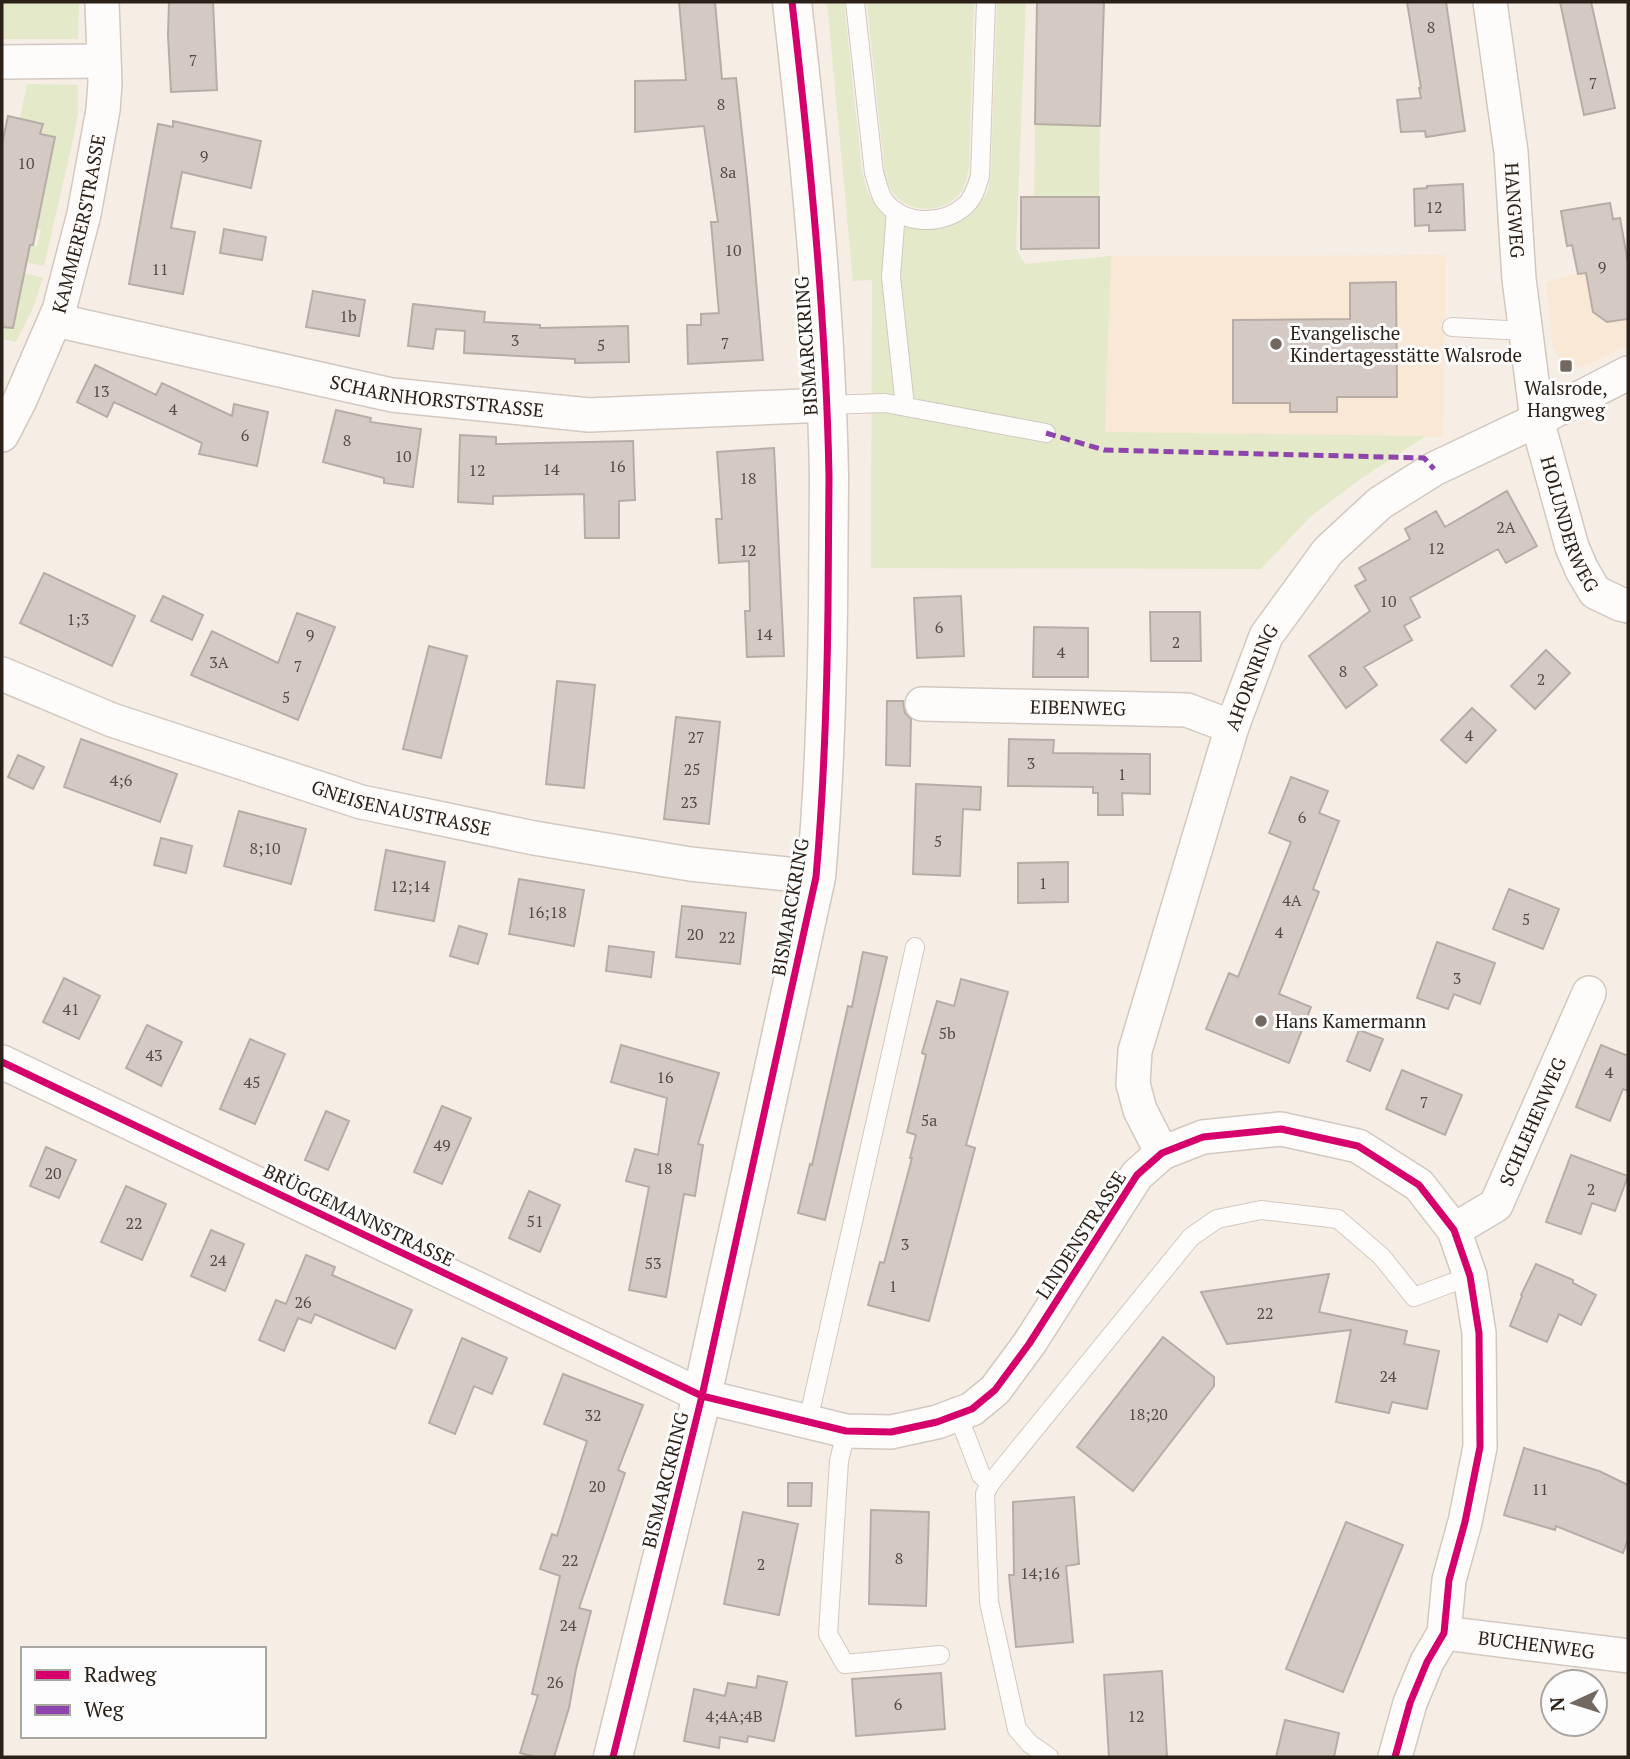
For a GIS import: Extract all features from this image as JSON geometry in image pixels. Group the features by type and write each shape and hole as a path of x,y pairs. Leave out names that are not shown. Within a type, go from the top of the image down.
{"street":[{"name":"KAMMERERSTRASSE","path":"2,435 55,320 65,290 96,158 105,83 102,2"},
{"name":"BISMARCKRING","path":"613,1757 702,1396 816,877 827,694 829,475 803,105 792,2"},
{"name":"HANGWEG","path":"1490,2 1511,152 1524,331 1537,420"},
{"path":"2,62 103,61"},
{"name":"SCHARNHORSTSTRASSE","path":"55,320 393,395 589,415 826,405"},
{"name":"AHORNRING","path":"1162,1153 1136,1097 1133,1084 1135,1051 1232,727 1266,636 1328,551 1380,503 1423,476 1628,373"},
{"name":"HOLUNDERWEG","path":"1537,420 1572,547 1582,570 1595,592 1628,606"},
{"name":"GNEISENAUSTRASSE","path":"2,674 111,720 361,802 547,841 690,864 816,877"},
{"name":"EIBENWEG","path":"922,704 1187,710 1232,727"},
{"name":"SCHLEHENWEG","path":"1454,1230 1496,1205 1590,993"},
{"name":"BRÜGGEMANNSTRASSE","path":"2,1062 702,1396"},
{"name":"LINDENSTRASSE","path":"702,1396 846,1431 891,1432 958,1415 972,1409 995,1390 1029,1345 1137,1175 1162,1153 1203,1137 1281,1129 1358,1146 1419,1185 1454,1230 1470,1276 1479,1333 1480,1447 1465,1522 1449,1580 1444,1633 1427,1662 1410,1703 1395,1757"},
{"name":"BUCHENWEG","path":"1444,1633 1628,1656"}],"lane":[{"path":"855,2 874,173 883,198 896,211 906,217 928,221 946,217 966,205 974,195 980,176 986,2"},
{"path":"896,211 891,277 905,406"},
{"path":"1452,327 1524,331"},
{"path":"826,405 870,402 905,406 985,424 1046,433"},
{"path":"808,1420 915,947"},
{"path":"1049,1757 1030,1744 1017,1729 989,1602 985,1494 990,1484 1191,1237 1217,1219 1261,1210 1338,1219 1381,1256 1414,1297 1470,1276"},
{"path":"958,1415 981,1475 990,1484"},
{"path":"846,1431 839,1461 828,1634 845,1664 940,1655"}],"shaded area":[{"name":"Evangelische Kindertagesstätte Walsrode","path":"1446,255 1443,437 1105,432 1111,256"},
{"name":"Evangelische Kindertagesstätte Walsrode","path":"1628,259 1628,345 1590,364 1573,368 1560,361 1553,346 1546,282"}],"green space":[{"path":"2,2 79,2 78,39 2,39"},
{"path":"827,2 844,2 862,171 869,194 881,211 895,221 911,227 928,228 960,220 974,210 987,193 991,169 997,2 1026,2 1016,249 1025,264 1111,256 1105,432 1426,436 1359,480 1310,517 1261,569 871,568 872,280 853,281"},
{"path":"867,2 974,2 969,167 963,189 948,203 938,207 928,209 908,205 892,191 885,176"},
{"path":"27,84 78,85 78,113 74,135 44,266 26,262 30,245 37,246 41,230 33,228 37,211 2,204 2,183 44,191 55,137 40,134 42,124 20,118"},
{"path":"1035,124 1100,126 1099,197 1034,197"},
{"path":"2,267 43,278 32,310 16,342 2,339 18,295 2,288"}],"building":[{"path":"169,2 213,2 217,90 171,92"},
{"path":"679,2 715,2 722,79 736,78 763,360 688,364 687,325 701,325 701,314 719,313 711,222 718,222 704,126 635,132 635,81 686,80"},
{"path":"1037,2 1104,2 1100,126 1035,124"},
{"path":"1407,2 1446,2 1465,131 1426,137 1425,131 1401,132 1397,100 1421,98"},
{"path":"1560,2 1591,2 1615,108 1584,115"},
{"path":"8,116 43,124 40,134 55,137 13,328 2,327 2,144"},
{"path":"173,121 261,141 251,188 182,172 171,228 195,232 183,294 129,284 158,124 173,127"},
{"path":"1463,184 1465,230 1429,231 1429,225 1415,226 1414,189"},
{"path":"1021,197 1099,197 1099,248 1021,249"},
{"path":"1610,203 1613,219 1620,218 1628,263 1628,319 1607,322 1593,312 1586,273 1578,274 1572,245 1567,246 1561,211"},
{"path":"224,229 266,237 262,260 220,253"},
{"path":"1396,282 1397,397 1337,397 1337,412 1290,412 1290,403 1233,403 1233,320 1350,319 1350,283"},
{"path":"313,291 365,300 359,336 306,327"},
{"path":"413,304 485,312 484,322 540,325 540,328 628,326 629,362 575,363 575,359 464,353 465,331 436,329 433,349 408,346"},
{"path":"95,365 156,395 162,383 232,416 234,404 268,412 257,466 199,454 202,443 114,402 107,417 77,402"},
{"path":"336,410 371,418 370,422 421,429 413,487 384,483 384,478 323,462"},
{"path":"460,435 496,437 496,444 633,441 635,500 619,501 619,538 585,538 584,494 493,496 493,504 458,502"},
{"path":"774,448 784,656 747,657 745,611 750,611 749,561 719,563 716,519 722,519 717,452"},
{"path":"1507,491 1537,546 1506,563 1498,549 1410,598 1420,617 1404,626 1412,640 1364,667 1377,685 1346,708 1309,656 1370,611 1355,586 1366,580 1359,568 1410,539 1405,529 1436,511 1445,527"},
{"path":"44,573 135,616 112,666 20,623"},
{"path":"163,596 203,615 192,640 151,621"},
{"path":"961,596 964,656 917,658 914,598"},
{"path":"1150,612 1200,612 1201,661 1151,661"},
{"path":"297,613 335,627 298,720 191,675 212,631 278,663"},
{"path":"1034,627 1088,628 1088,677 1033,677"},
{"path":"429,646 467,656 441,758 403,749"},
{"path":"1546,650 1570,673 1535,709 1511,686"},
{"path":"557,681 595,685 584,788 546,784"},
{"path":"887,701 903,701 905,713 911,719 910,766 886,765"},
{"path":"1472,708 1496,730 1466,763 1441,740"},
{"path":"676,717 720,722 709,824 664,819"},
{"path":"81,739 177,774 160,822 64,787"},
{"path":"1009,739 1054,740 1053,753 1150,754 1150,794 1122,793 1123,815 1098,815 1098,793 1093,793 1093,787 1008,786"},
{"path":"18,755 44,767 33,789 8,777"},
{"path":"1291,777 1328,791 1319,813 1339,821 1313,889 1319,892 1279,994 1311,1007 1289,1063 1206,1029 1229,973 1238,977 1291,842 1269,833"},
{"path":"916,784 981,787 980,810 963,809 960,876 913,874"},
{"path":"239,811 306,829 291,884 224,866"},
{"path":"161,838 192,846 186,873 154,865"},
{"path":"386,850 445,862 434,921 375,910"},
{"path":"1068,862 1068,902 1018,903 1018,863"},
{"path":"519,879 584,890 574,946 509,934"},
{"path":"1509,889 1559,909 1543,949 1493,929"},
{"path":"682,906 746,913 740,964 676,957"},
{"path":"459,926 487,934 478,964 450,956"},
{"path":"1437,942 1495,963 1480,1004 1454,994 1448,1009 1417,998"},
{"path":"609,946 654,952 651,977 606,971"},
{"path":"863,952 887,957 825,1220 798,1213 810,1164 812,1165 848,1006 852,1007"},
{"path":"64,978 100,996 79,1039 43,1022"},
{"path":"961,979 1008,992 966,1145 975,1148 929,1321 868,1305 880,1262 884,1263 912,1158 916,1135 907,1132 926,1055 922,1053 937,1001 954,1006"},
{"path":"147,1025 182,1042 161,1086 126,1068"},
{"path":"1359,1030 1383,1039 1370,1071 1347,1061"},
{"path":"250,1039 285,1054 255,1124 220,1109"},
{"path":"621,1045 719,1073 698,1144 703,1145 695,1196 684,1194 666,1297 629,1290 649,1187 626,1181 635,1149 658,1155 667,1098 611,1082"},
{"path":"1601,1045 1628,1056 1628,1091 1623,1089 1610,1121 1576,1107"},
{"path":"1402,1070 1462,1095 1445,1135 1386,1109"},
{"path":"442,1106 471,1118 442,1184 414,1172"},
{"path":"326,1111 349,1121 328,1170 305,1160"},
{"path":"46,1147 76,1160 59,1198 30,1186"},
{"path":"1571,1155 1628,1176 1615,1211 1592,1203 1581,1234 1546,1222"},
{"path":"126,1186 166,1204 142,1260 101,1242"},
{"path":"529,1191 560,1205 540,1252 509,1238"},
{"path":"211,1230 244,1244 225,1291 191,1276"},
{"path":"306,1255 335,1267 332,1275 412,1310 395,1349 315,1314 311,1323 298,1318 284,1351 259,1340 276,1300 286,1304"},
{"path":"1536,1264 1573,1280 1573,1283 1596,1295 1581,1325 1559,1314 1547,1342 1510,1326"},
{"path":"1329,1274 1319,1312 1407,1331 1404,1344 1439,1351 1427,1409 1392,1402 1389,1413 1336,1402 1351,1330 1227,1344 1201,1292"},
{"path":"1163,1337 1214,1377 1214,1386 1133,1491 1077,1447"},
{"path":"462,1338 507,1358 492,1394 474,1386 455,1434 429,1423"},
{"path":"563,1374 643,1405 618,1470 625,1473 579,1608 591,1611 569,1708 554,1757 536,1757 520,1753 538,1695 532,1694 560,1576 540,1569 552,1534 557,1536 587,1441 544,1424"},
{"path":"1524,1448 1599,1471 1628,1485 1628,1539 1623,1553 1556,1526 1555,1530 1504,1515"},
{"path":"788,1483 812,1483 811,1506 788,1506"},
{"path":"1074,1497 1079,1564 1066,1566 1073,1642 1016,1647 1009,1575 1014,1575 1013,1502"},
{"path":"871,1510 929,1512 926,1606 869,1604"},
{"path":"743,1512 798,1524 779,1615 724,1604"},
{"path":"1346,1522 1403,1545 1343,1692 1286,1669"},
{"path":"1162,1671 1167,1757 1109,1757 1104,1675"},
{"path":"941,1673 945,1729 856,1736 852,1679"},
{"path":"758,1676 787,1682 774,1741 748,1736 747,1742 720,1737 719,1748 684,1741 694,1689 725,1696 728,1683 756,1688"},
{"path":"1285,1720 1339,1733 1334,1757 1276,1757"}],"marked path":[{"path":"1046,433 1104,450 1424,458 1434,469"}],"cycle path":[{"path":"613,1757 702,1396 816,877 826,709 829,476 816,239 792,2"},
{"path":"2,1062 702,1396 846,1431 891,1432 937,1422 972,1409 995,1390 1029,1344 1137,1175 1162,1153 1203,1137 1281,1129 1358,1146 1419,1185 1454,1230 1470,1276 1479,1333 1480,1447 1465,1522 1449,1580 1444,1633 1427,1662 1410,1703 1395,1757"}],"place":[{"name":"Evangelische Kindertagesstätte Walsrode","path":"1276,344"},
{"name":"Walsrode, Hangweg","path":"1566,366"},
{"name":"Hans Kamermann","path":"1261,1021"}]}
